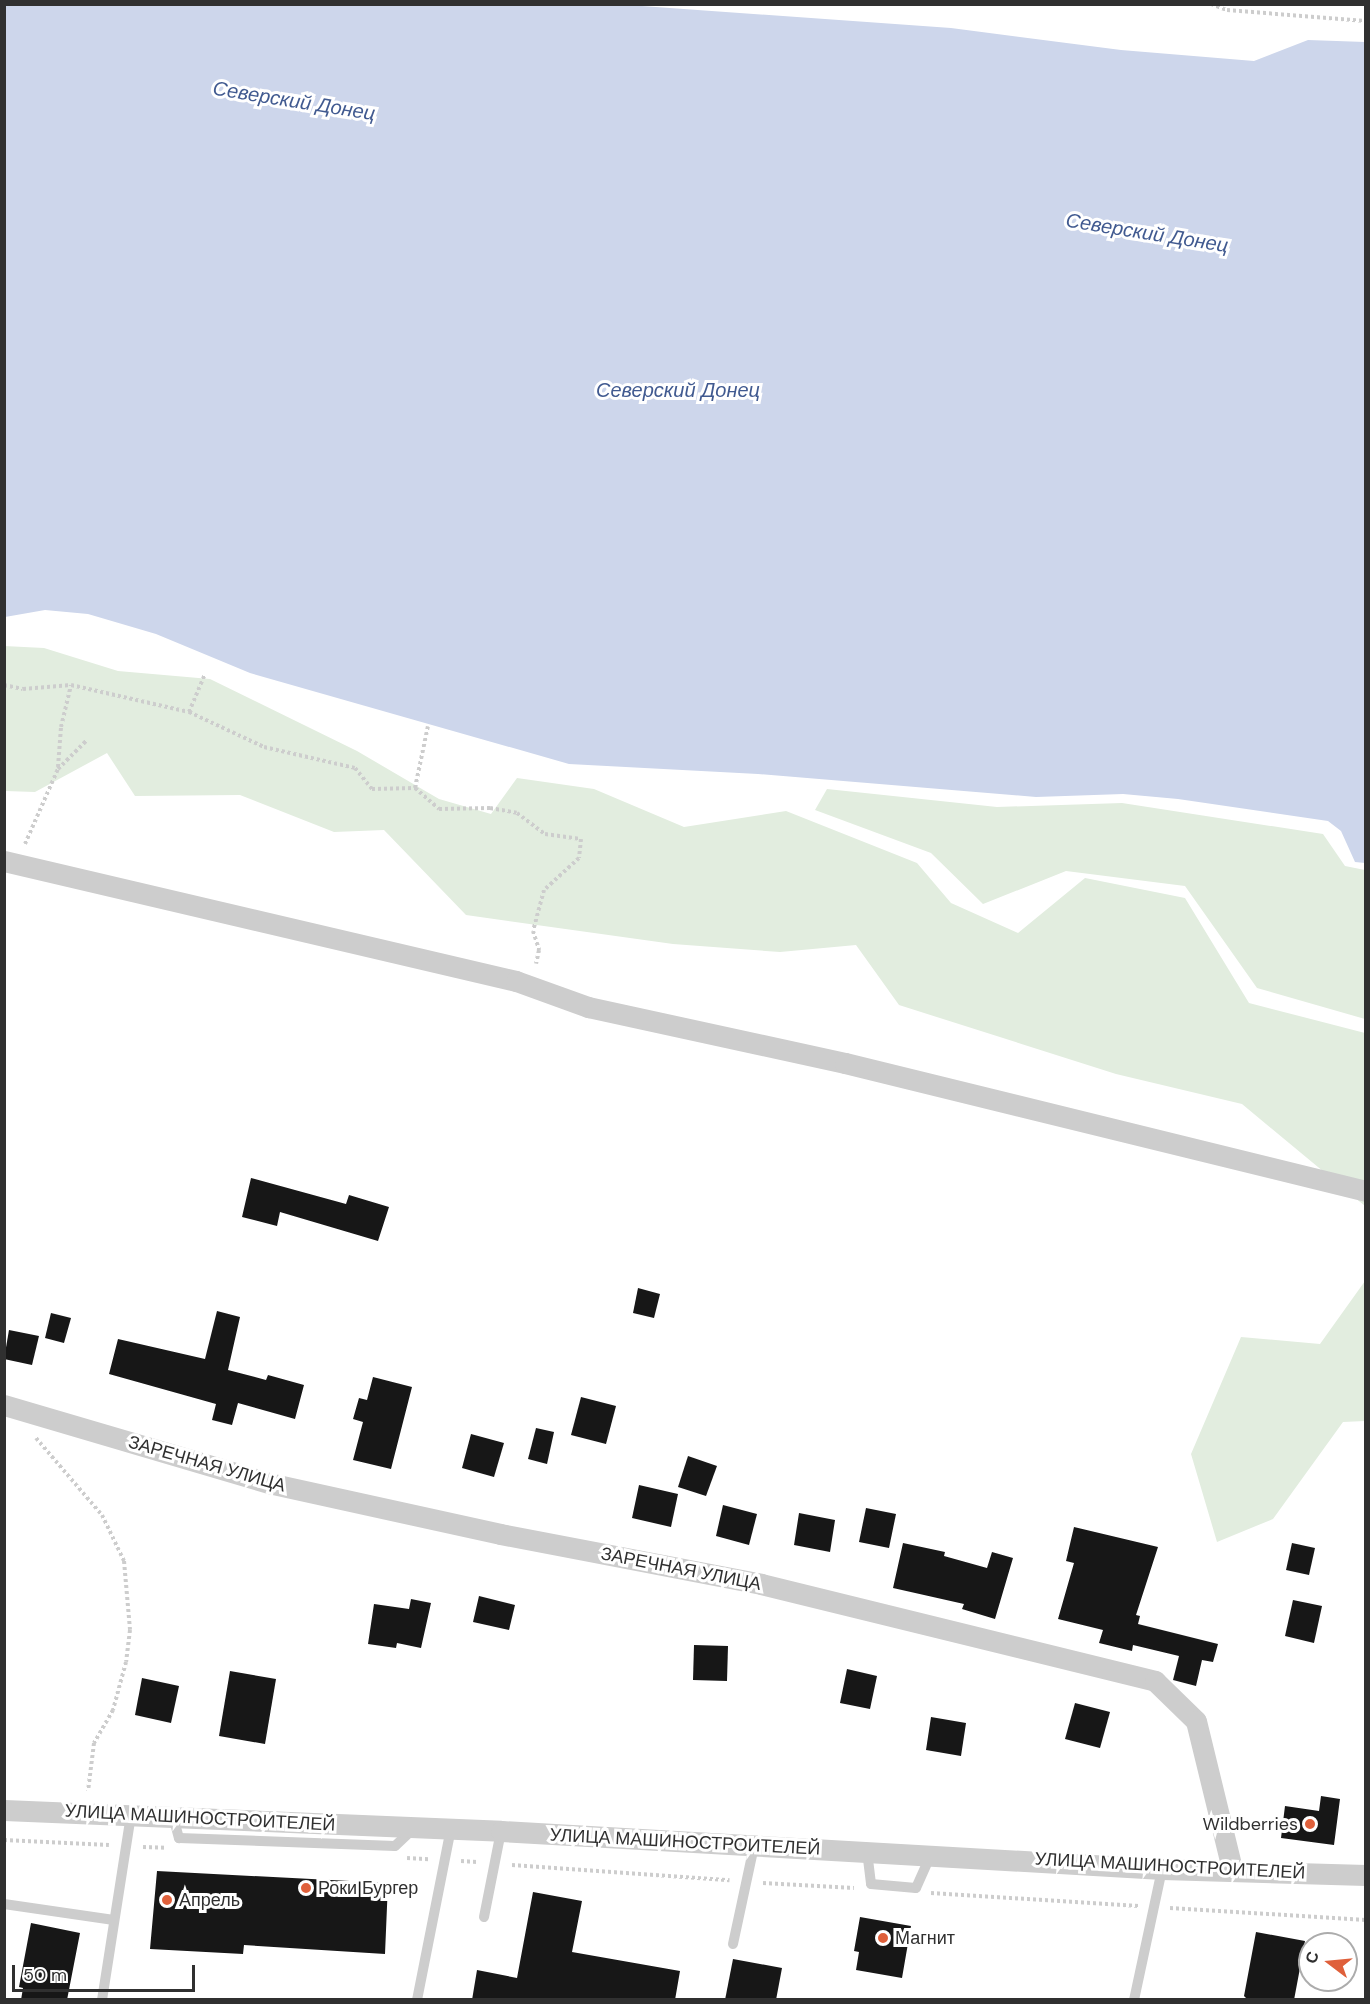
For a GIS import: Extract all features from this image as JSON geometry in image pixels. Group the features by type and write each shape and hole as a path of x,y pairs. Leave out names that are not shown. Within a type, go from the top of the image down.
{"street":[{"path":"10,862 533,987 588,1006 845,1063 1365,1191"},
{"name":"ЗАРЕЧНАЯ УЛИЦА","path":"4,1405 273,1484 500,1534 761,1584 1155,1681 1196,1721 1232,1869"},
{"name":"УЛИЦА МАШИНОСТРОИТЕЛЕЙ","path":"4,1810 501,1831 1162,1869 1232,1869 1365,1875"}],"lane":[{"path":"102,2000 131,1814"},
{"path":"417,2000 452,1829"},
{"path":"484,1917 501,1831"},
{"path":"734,1944 754,1846"},
{"path":"867,1851 871,1884 916,1888 931,1854"},
{"path":"1343,1874 1365,1864"},
{"path":"1134,2000 1162,1869"},
{"path":"4,1904 114,1920"}],"path":[{"path":"1211,4 1227,10 1365,21"},
{"path":"189,712 205,674"},
{"path":"4,684 23,688 71,685 189,712 264,747 355,768 372,789 415,788 439,808 490,808 517,813 545,834 581,839 583,851 579,858 544,890 533,931 538,950 533,987"},
{"path":"58,769 61,727 71,685"},
{"path":"415,788 428,726"},
{"path":"10,862 58,769 86,741"},
{"path":"34,1435 102,1515 124,1561 130,1630 126,1662 113,1710 94,1743 87,1791"},
{"path":"445,1860 863,1889"},
{"path":"921,1893 1365,1920"}],"green space":[{"path":"4,646 44,648 118,671 210,679 357,751 439,799 491,814 517,778 594,789 684,827 786,811 917,863 951,903 1018,933 1085,878 1185,898 1249,1003 1365,1033 1365,1206 1242,1104 1116,1074 899,1005 856,945 780,952 673,944 466,915 384,830 334,832 240,795 135,796 107,753 35,792 5,791"},
{"path":"827,789 997,807 1122,803 1323,834 1345,866 1365,870 1365,1019 1257,988 1185,886 1066,871 983,904 931,853 815,810"},
{"path":"1365,1281 1365,1421 1343,1422 1273,1519 1217,1542 1191,1454 1241,1337 1320,1344"}],"water":[{"name":"Северский Донец","path":"5,4 628,5 951,28 1121,50 1254,61 1308,40 1365,42 1365,863 1355,862 1341,831 1328,821 1178,799 1123,794 1036,797 758,774 569,764 250,673 156,634 88,614 45,610 5,617"}],"building":[{"path":"251,1178 346,1204 349,1195 389,1207 378,1241 280,1212 277,1226 242,1217"},
{"path":"638,1288 660,1294 654,1318 633,1313"},
{"path":"217,1311 240,1317 228,1370 266,1380 268,1375 304,1385 295,1419 238,1403 232,1425 212,1420 216,1404 109,1374 118,1339 205,1359"},
{"path":"51,1313 71,1318 64,1343 45,1338"},
{"path":"9,1330 39,1336 32,1365 4,1359"},
{"path":"373,1377 412,1387 391,1469 353,1460 363,1422 353,1419 359,1398 367,1400"},
{"path":"581,1397 616,1406 606,1444 571,1435"},
{"path":"536,1428 554,1432 547,1464 528,1459"},
{"path":"471,1434 504,1443 494,1477 462,1468"},
{"path":"688,1456 717,1466 706,1496 678,1487"},
{"path":"639,1485 678,1494 671,1527 632,1518"},
{"path":"723,1505 757,1514 749,1545 716,1536"},
{"path":"866,1508 896,1514 889,1548 859,1542"},
{"path":"799,1513 835,1520 830,1552 794,1545"},
{"path":"1074,1527 1158,1547 1136,1615 1140,1616 1138,1624 1218,1644 1213,1662 1202,1660 1196,1686 1173,1680 1179,1656 1133,1645 1132,1651 1099,1643 1103,1630 1058,1619 1074,1563 1066,1561"},
{"path":"903,1543 945,1552 944,1556 987,1568 992,1552 1013,1558 995,1619 962,1609 964,1604 893,1588"},
{"path":"1292,1543 1315,1548 1309,1575 1286,1570"},
{"path":"479,1596 515,1605 509,1630 473,1622"},
{"path":"411,1599 431,1603 421,1648 397,1643 396,1648 368,1644 374,1604 409,1609"},
{"path":"1293,1600 1322,1606 1314,1643 1285,1636"},
{"path":"694,1645 728,1646 727,1681 693,1680"},
{"path":"847,1669 877,1676 870,1709 840,1703"},
{"path":"230,1671 276,1679 265,1744 219,1736"},
{"path":"142,1678 179,1686 171,1723 135,1715"},
{"path":"1075,1703 1110,1712 1100,1748 1065,1739"},
{"path":"931,1717 966,1723 961,1756 926,1750"},
{"name":"Wildberries","path":"1321,1796 1340,1799 1334,1845 1281,1838 1285,1806 1319,1811"},
{"path":"157,1871 388,1883 385,1954 244,1945 243,1954 150,1949"},
{"path":"533,1892 582,1901 572,1952 680,1971 675,2000 472,2000 477,1970 517,1978"},
{"name":"Магнит","path":"860,1917 911,1926 902,1978 856,1970 859,1952 854,1951"},
{"path":"31,1923 80,1933 67,2000 21,2000 23,1988 19,1987"},
{"path":"1256,1932 1298,1940 1298,1979 1294,2000 1248,2000 1244,1996"},
{"path":"733,1959 782,1968 776,2000 725,2000"}],"place":[{"name":"Wildberries","path":"1310,1824"},
{"name":"Роки Бургер","path":"306,1888"},
{"name":"Апрель","path":"167,1900"},
{"name":"Магнит","path":"883,1938"}]}
